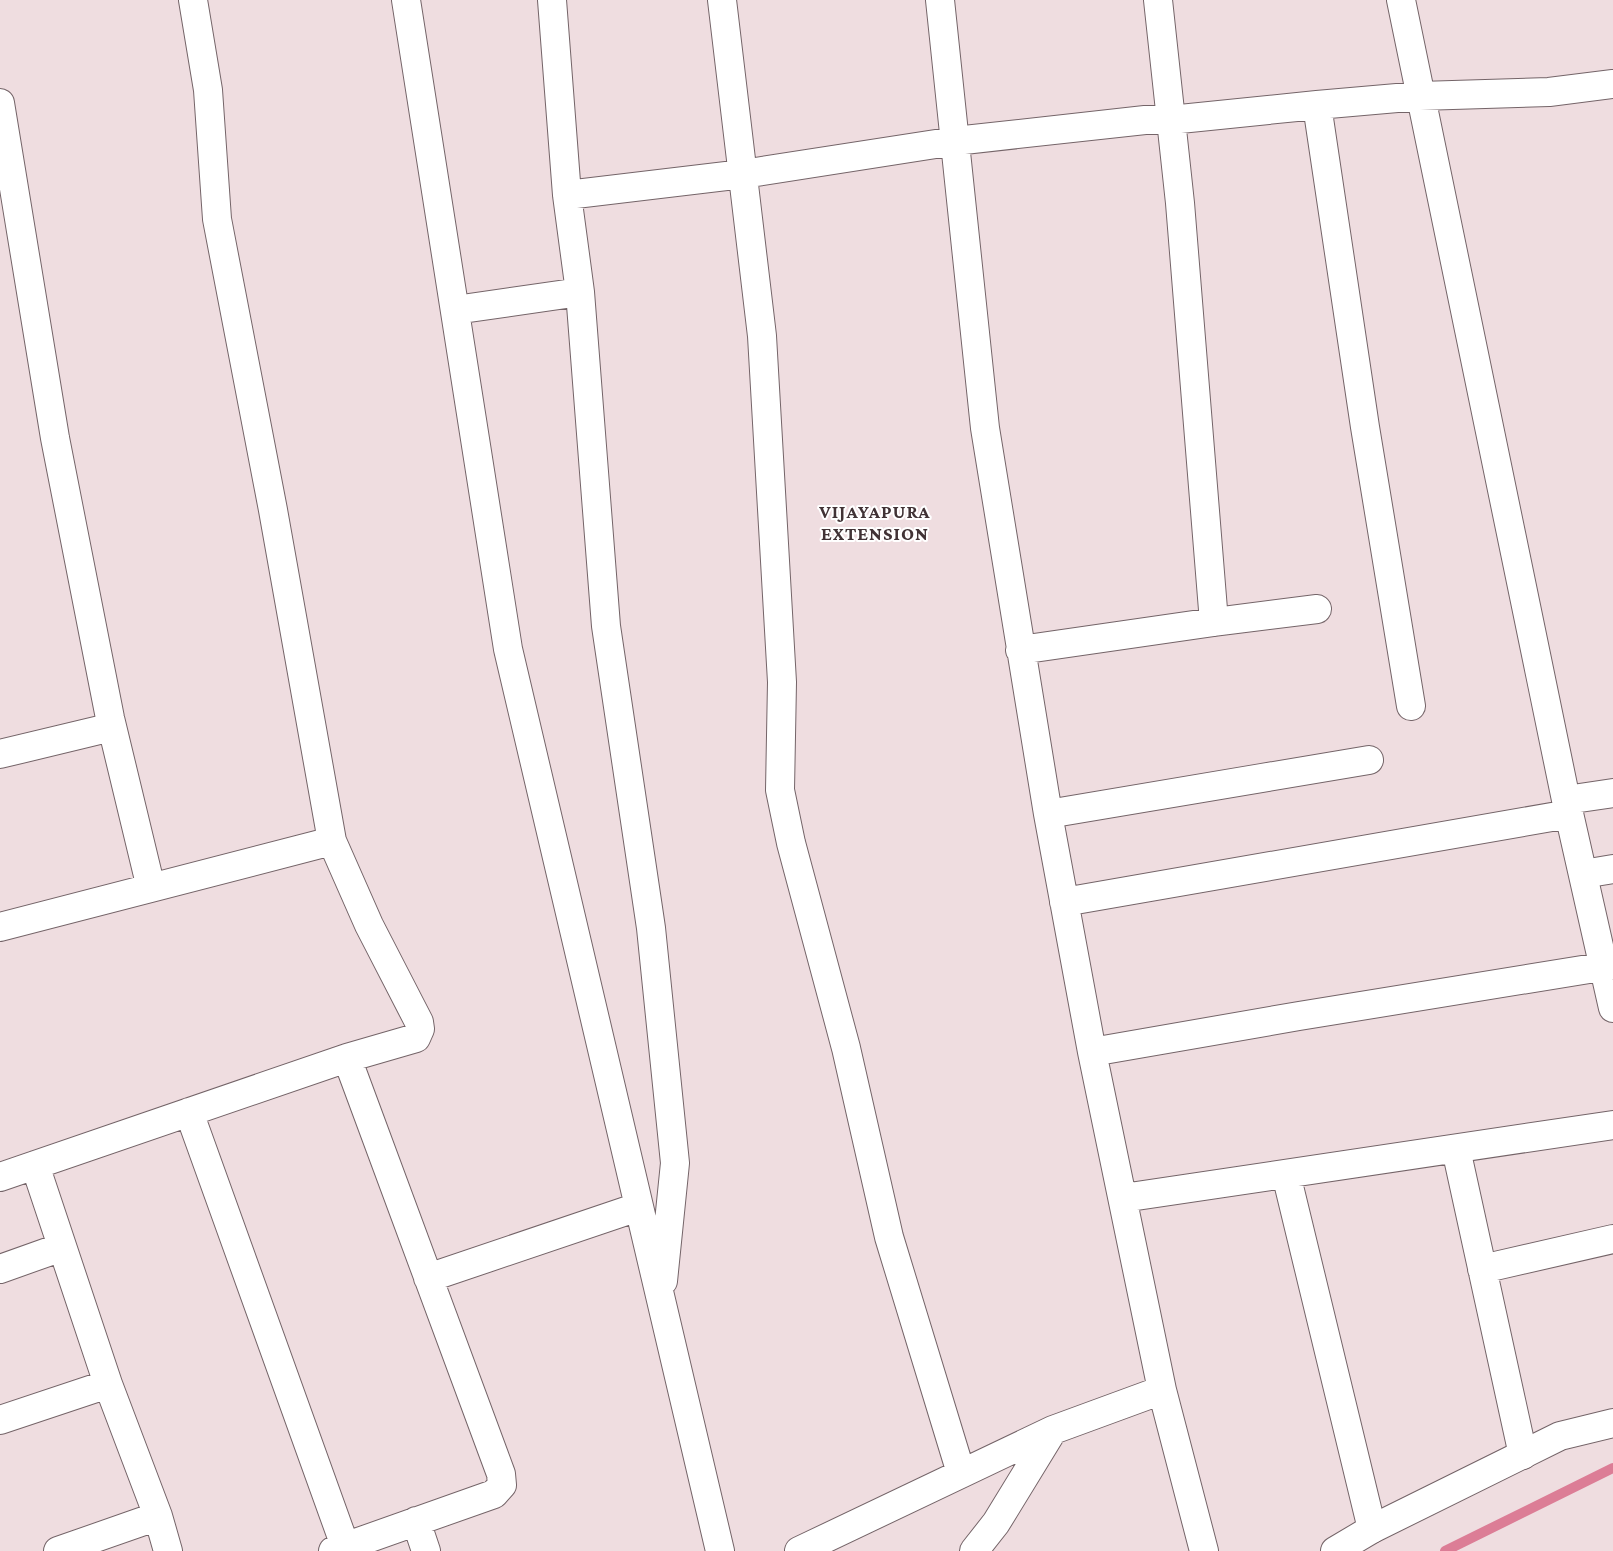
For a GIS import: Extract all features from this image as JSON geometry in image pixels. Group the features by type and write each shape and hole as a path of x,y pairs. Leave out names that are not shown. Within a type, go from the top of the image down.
{"street":[{"path":"0,1177 348,1058 416,1038 420,1029 419,1022 369,925 332,841 274,510 217,219 208,90 193,0"},
{"path":"406,0 508,648 720,1551"},
{"path":"552,0 567,195 580,292 606,626 650,928 675,1163 661,1302"},
{"path":"722,0 762,336 782,682 780,790 791,843 846,1048 889,1237 961,1473"},
{"path":"940,0 985,428 1020,650 1092,1052 1162,1390 1204,1551"},
{"path":"1158,0 1181,212 1214,622"},
{"path":"1401,0 1567,807 1583,874 1609,966 1613,1008"},
{"path":"567,195 743,174 955,141 1145,120 1170,120 1420,96 1549,92 1613,84"},
{"path":"0,103 55,438 112,727 151,888"},
{"path":"1317,105 1365,427 1411,706"},
{"path":"455,310 580,292"},
{"path":"1020,650 1317,609"},
{"path":"0,754 112,727"},
{"path":"1048,814 1369,760"},
{"path":"1064,902 1567,807 1613,793"},
{"path":"0,927 332,841"},
{"path":"1583,874 1613,869"},
{"path":"1092,1052 1609,966"},
{"path":"190,1112 339,1549 494,1494 502,1485 501,1474 348,1058"},
{"path":"1123,1198 1613,1125"},
{"path":"1456,1149 1523,1454"},
{"path":"35,1165 108,1384 158,1516 168,1551"},
{"path":"1286,1174 1372,1529"},
{"path":"428,1278 638,1207"},
{"path":"1482,1270 1613,1239"},
{"path":"0,1269 62,1247"},
{"path":"0,1420 108,1384"},
{"path":"800,1551 1053,1430 1162,1390"},
{"path":"1335,1551 1372,1529 1560,1436 1613,1422"},
{"path":"974,1551 996,1523 1053,1430"},
{"path":"58,1551 158,1516"},
{"path":"416,1521 426,1551"}],"waterway":[{"path":"1445,1551 1613,1468"}],"district":[{"name":"VIJAYAPURA EXTENSION","path":"875,522"}]}
